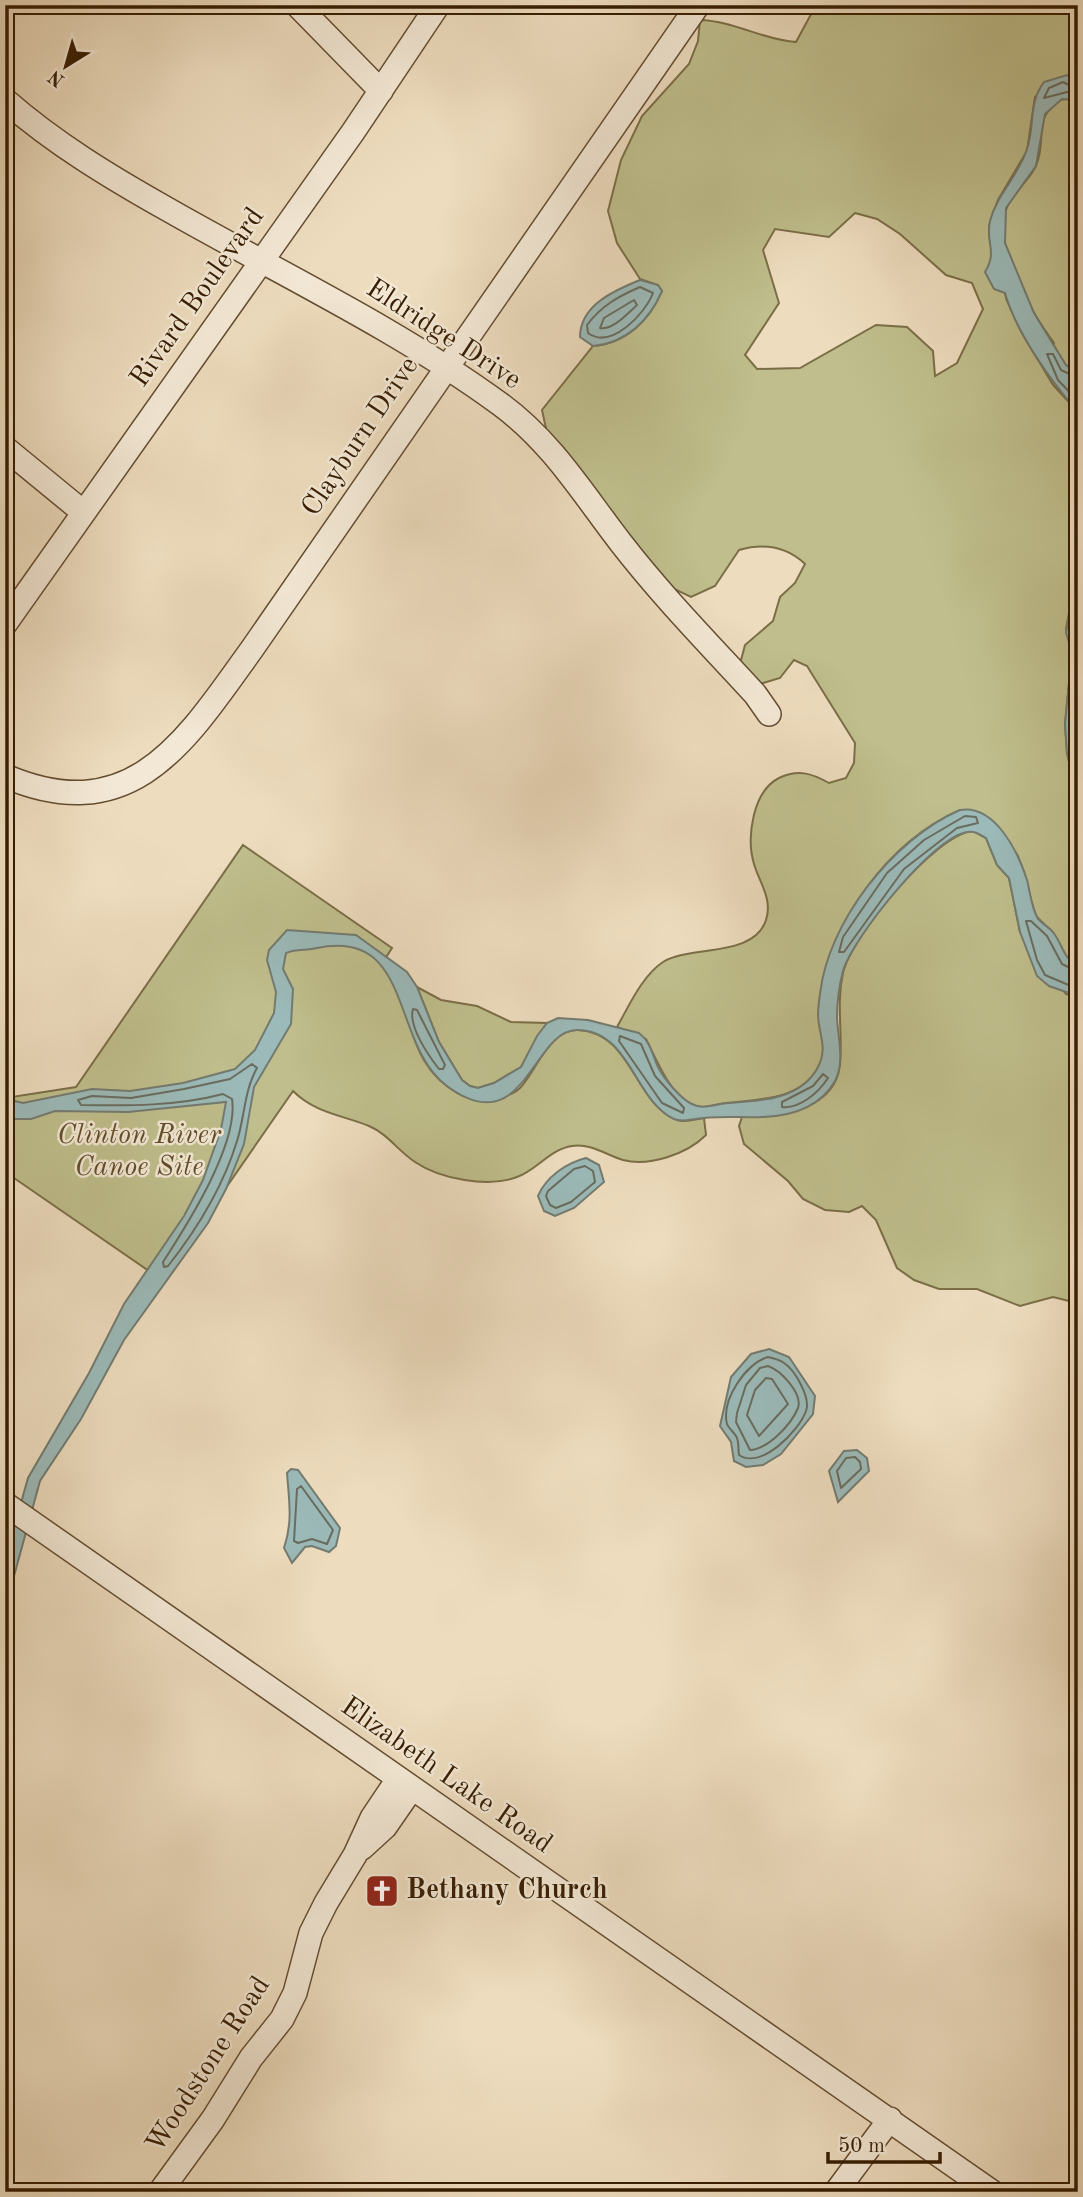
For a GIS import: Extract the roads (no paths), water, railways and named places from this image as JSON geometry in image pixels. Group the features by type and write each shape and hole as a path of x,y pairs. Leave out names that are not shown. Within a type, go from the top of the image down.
{"street":[{"path":"297,5 381,91"},
{"name":"Rivard Boulevard","path":"5,624 381,91 438,5"},
{"name":"Clayburn Drive","path":"5,776 52,790 96,790 118,786 148,772 179,746 252,649 698,5"},
{"name":"Eldridge Drive","path":"5,100 43,131 122,184 327,297 445,367 502,406 544,443 569,471 622,545 755,694 769,714"},
{"path":"5,448 83,512"},
{"name":"Elizabeth Lake Road","path":"5,1504 992,2192"},
{"name":"Woodstone Road","path":"160,2192 214,2119 251,2057 282,2019 295,1993 312,1933 340,1877 355,1855 385,1827 405,1783"},
{"path":"836,2192 890,2119"}],"water":[{"path":"1067,75 1078,82 1078,100 1062,99 1045,114 1036,166 1006,208 1005,243 1034,313 1066,365 1078,373 1078,412 1036,356 1017,324 1005,293 994,289 985,272 991,258 990,221 1027,149 1039,90 1044,82"},
{"path":"640,280 658,285 662,291 650,312 635,329 616,340 593,346 580,337 586,316 592,308 610,294"},
{"path":"1078,568 1078,800 1067,753 1065,724 1072,652 1066,633 1072,597 1069,586"},
{"path":"960,810 973,810 984,814 1011,844 1027,880 1037,917 1053,932 1066,955 1078,967 1078,996 1049,986 1037,976 1020,932 1009,878 997,865 986,838 967,832 952,838 915,870 861,936 843,971 840,983 837,1018 840,1066 835,1081 813,1104 784,1115 674,1119 649,1097 609,1041 595,1033 577,1030 562,1035 549,1047 511,1094 494,1102 473,1100 447,1086 429,1067 416,1044 386,972 370,955 348,946 286,953 283,969 293,989 291,1024 254,1087 244,1144 226,1189 208,1223 124,1340 81,1419 40,1481 5,1609 5,1560 28,1478 89,1373 124,1304 184,1216 203,1180 221,1129 226,1102 128,1112 55,1111 31,1119 7,1119 5,1040 13,1059 9,1092 15,1101 23,1103 92,1089 130,1091 183,1083 235,1069 255,1050 274,1013 276,992 267,960 269,950 287,930 356,935 407,972 417,987 439,1042 462,1080 470,1086 478,1088 494,1083 521,1067 537,1036 547,1023 558,1018 588,1020 639,1033 647,1041 669,1084 696,1106 778,1097 811,1078 821,1060 823,1048 818,1016 820,994 836,939 850,912 888,862 935,823"},
{"path":"586,1158 599,1165 604,1182 574,1208 555,1216 544,1211 538,1196 546,1183 564,1167"},
{"path":"769,1349 789,1357 815,1396 813,1414 781,1454 763,1465 746,1467 734,1461 731,1442 720,1426 731,1377 751,1354"},
{"path":"857,1450 867,1458 869,1471 838,1502 829,1471 844,1451"},
{"path":"291,1469 298,1470 340,1528 336,1546 329,1552 312,1546 305,1547 292,1563 284,1548 289,1520 287,1473"}],"place":[{"name":"Bethany Church","path":"382,1891"}],"park label":[{"name":"Clinton River Canoe Site","path":"139,1152"}]}
